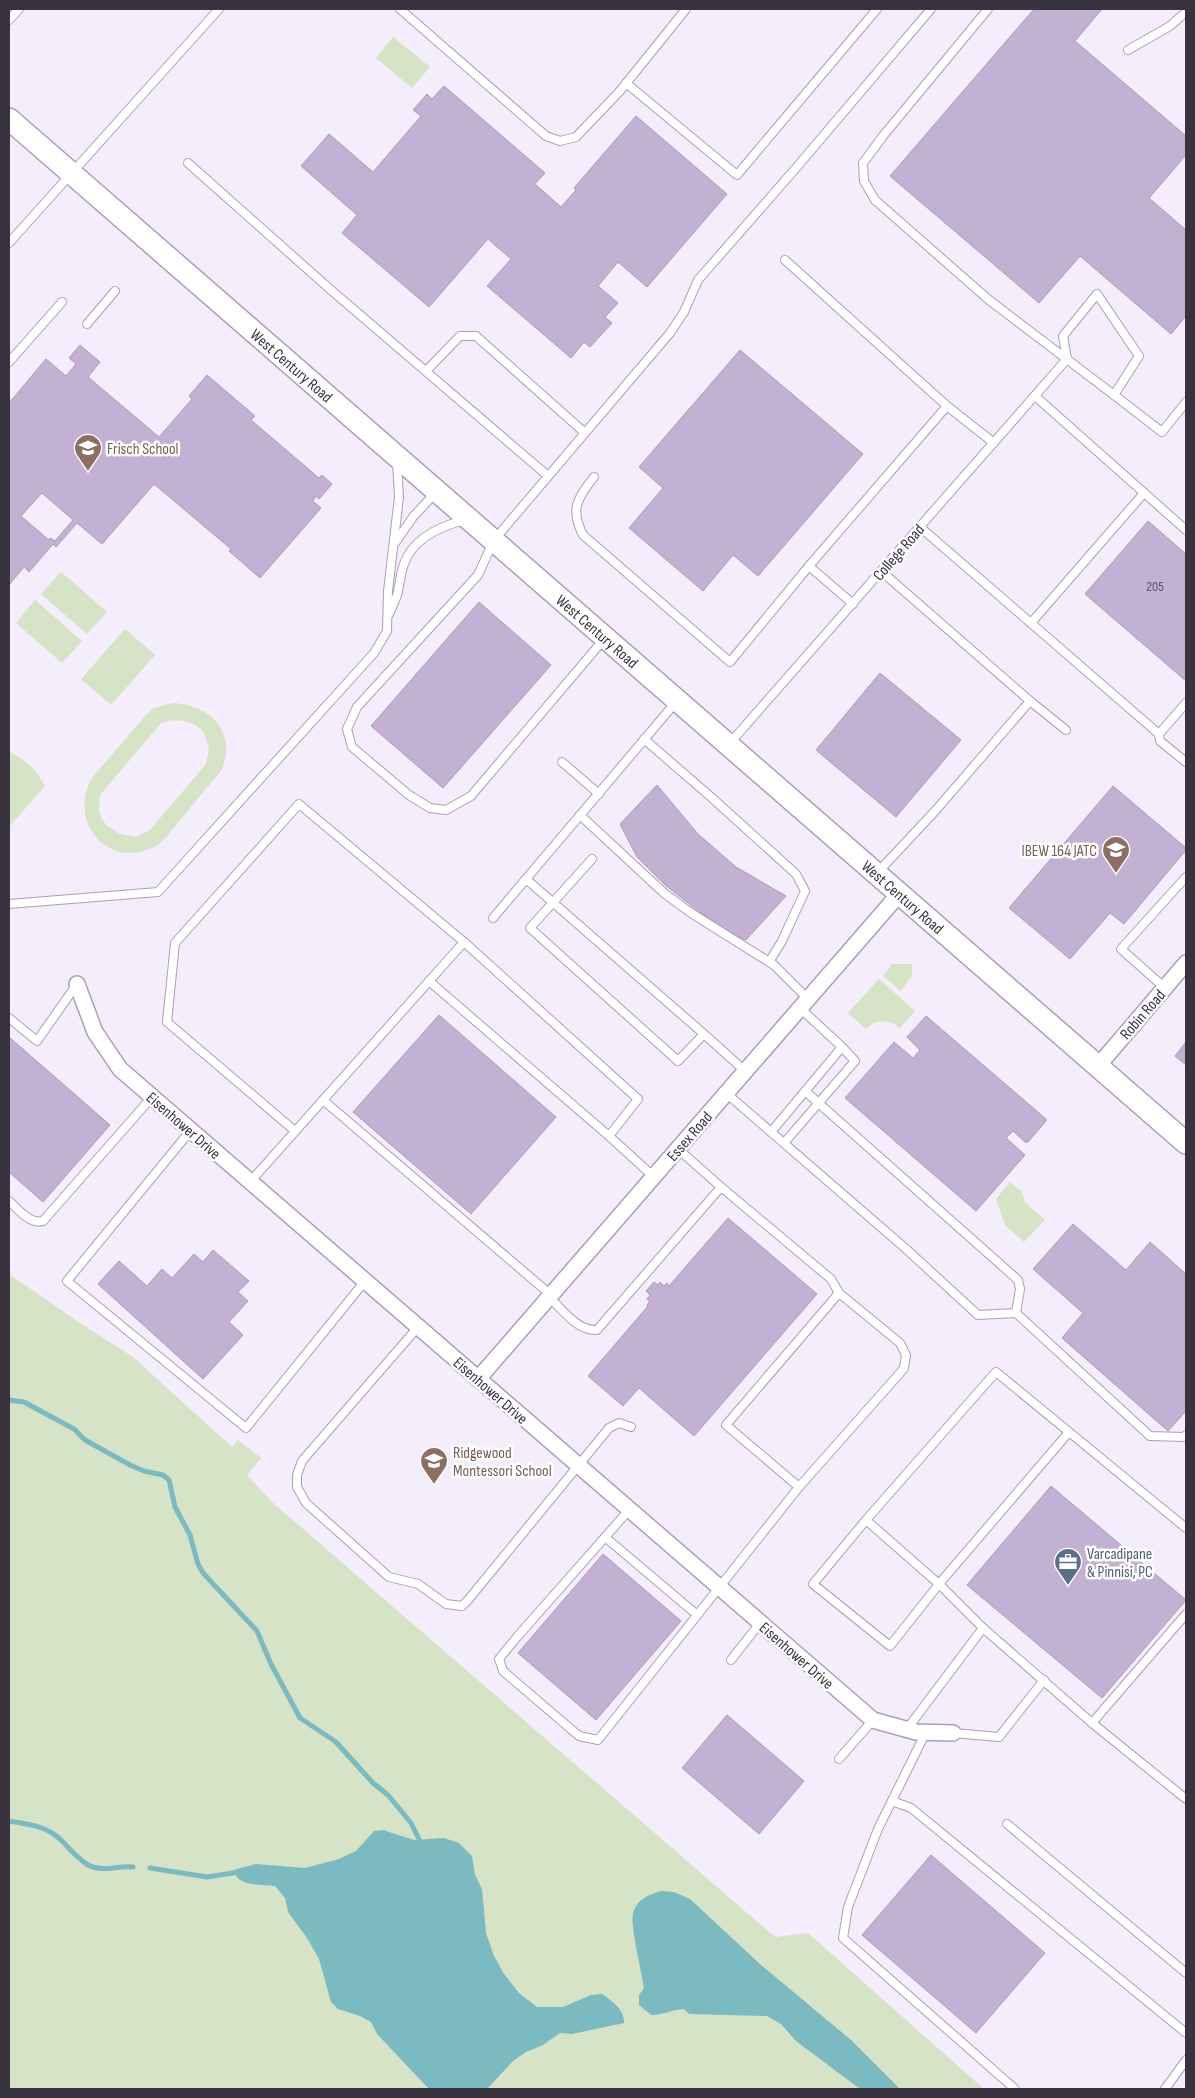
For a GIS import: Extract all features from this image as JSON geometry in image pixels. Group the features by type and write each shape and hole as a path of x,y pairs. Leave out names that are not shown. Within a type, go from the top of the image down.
{"main road":[{"name":"West Century Road","path":"9,120 1186,1143"}],"street":[{"name":"Essex Road","path":"478,1379 900,893"},
{"name":"Robin Road","path":"1098,1066 1186,963"},
{"name":"Eisenhower Drive","path":"76,984 95,1032 120,1069 872,1720 907,1729 953,1733"}],"lane":[{"path":"9,20 19,9"},
{"path":"9,243 219,9"},
{"path":"400,9 546,136 560,141 576,138 626,83 686,9"},
{"path":"626,83 737,175 877,9"},
{"path":"606,637 471,796 446,810 430,808 409,795 352,747 347,729 357,707 478,575 494,540 670,333 684,312 698,280 931,9"},
{"path":"988,9 883,136 864,163 864,181 875,200 989,300 1162,432 1186,402"},
{"path":"1128,50 1170,26 1186,12"},
{"path":"188,163 548,476"},
{"path":"785,260 947,406 994,443"},
{"path":"87,324 115,291"},
{"path":"1068,359 1063,336 1097,294 1139,356 1114,395"},
{"path":"9,362 62,302"},
{"path":"426,371 460,336 476,336 585,433"},
{"name":"College Road","path":"729,745 1068,359"},
{"path":"1035,396 1186,530"},
{"path":"594,477 578,498 576,512 578,524 583,535 730,662 809,566 947,406"},
{"path":"9,904 158,892 374,653 387,631 392,547 399,497 397,456"},
{"path":"392,547 413,517 438,491"},
{"path":"1031,623 1144,493"},
{"path":"387,618 397,595 404,564 414,545 429,534 451,524 470,519"},
{"path":"920,527 1159,734 1160,741 1186,762"},
{"path":"809,566 853,604"},
{"path":"881,571 1066,730"},
{"path":"493,918 678,700"},
{"path":"877,873 936,810 1030,701"},
{"path":"1159,734 1186,703"},
{"path":"644,739 796,874 805,890 782,941 770,962"},
{"path":"562,762 598,794"},
{"path":"295,1131 167,1022 175,943 298,804 464,942 638,1099 609,1136"},
{"path":"580,815 664,893 691,913 770,962 804,1004 855,1060 784,1143"},
{"path":"592,859 530,928 678,1061 704,1034"},
{"path":"1165,988 1121,949 1186,877"},
{"path":"526,879 745,1071"},
{"path":"250,1182 464,942"},
{"path":"429,982 609,1136 654,1177"},
{"path":"9,1018 37,1041 76,984"},
{"path":"771,1132 842,1047"},
{"path":"805,1091 1018,1280 1020,1289 1016,1313"},
{"path":"726,1093 905,1248 978,1315 1016,1313 1150,1436 1184,1437 1186,1435"},
{"path":"9,1201 35,1222 43,1221 152,1097"},
{"path":"323,1100 550,1296 578,1326 584,1329 597,1330 721,1187"},
{"path":"191,1130 67,1281 246,1428 365,1281"},
{"path":"630,1510 516,1636 499,1659 503,1670 579,1736 598,1740 696,1614 799,1487 900,1373 906,1361 906,1356 900,1343 840,1293 832,1279 678,1149"},
{"path":"799,1487 726,1426 840,1293"},
{"path":"418,1327 302,1460 297,1487 306,1504 390,1577 418,1584 446,1604 462,1606 614,1424 624,1423 631,1426"},
{"path":"1070,1432 939,1584 890,1646 813,1584 866,1520 996,1372 1070,1432 1186,1528"},
{"path":"866,1520 939,1584 983,1628 1092,1723 1186,1800"},
{"path":"606,1537 696,1614"},
{"path":"1092,1723 1186,1614"},
{"path":"731,1660 760,1623"},
{"path":"907,1729 983,1628"},
{"path":"953,1733 998,1737 1044,1680"},
{"path":"839,1759 872,1720"},
{"path":"926,1732 878,1829 848,1907 844,1938 1015,2089"},
{"path":"892,1801 911,1808 1186,2034"},
{"path":"1007,1824 1186,1973"},
{"path":"1164,2089 1186,2060"}],"green space":[{"path":"393,37 430,67 412,88 376,58"},
{"path":"61,572 107,612 87,634 41,594"},
{"path":"35,600 82,641 62,663 16,623"},
{"path":"125,629 155,655 111,705 81,679"},
{"path":"173,703 199,709 209,715 218,724 223,733 226,745 225,757 221,771 162,842 142,852 125,853 110,848 98,840 89,827 85,812 85,795 92,778 154,708","holes":["172,720 194,724 203,731 209,748 206,764 150,830 136,837 120,834 107,826 101,818 99,811 100,795 161,723"]},
{"path":"9,752 21,758 30,766 45,786 9,827"},
{"path":"892,964 912,964 912,975 901,991 883,976"},
{"path":"879,979 915,1011 900,1028 883,1021 874,1023 866,1029 848,1013"},
{"path":"1010,1182 1022,1192 1025,1202 1045,1220 1024,1242 1005,1225 996,1199"},
{"path":"9,1274 133,1357 232,1447 238,1440 261,1458 247,1475 273,1503 775,1937 808,1933 984,2089 9,2089"}],"water":[{"path":"383,1830 414,1840 444,1838 459,1843 472,1856 475,1875 482,1889 486,1933 494,1956 504,1974 519,1993 537,2007 563,2007 591,1995 602,1994 620,2010 624,2023 572,2034 560,2033 543,2045 526,2052 513,2061 487,2089 429,2089 377,2034 371,2022 360,2016 338,2009 331,2002 319,1959 307,1938 288,1912 285,1898 275,1886 250,1884 240,1879 233,1870 256,1864 305,1868 339,1859 356,1851 374,1831"},
{"path":"662,1891 674,1892 690,1899 761,1965 851,2040 900,2089 860,2089 796,2041 781,2024 767,2016 689,2014 684,2009 651,2015 639,2005 639,1995 644,1988 635,1938 633,1914 640,1901"}],"building":[{"path":"1034,9 1102,9 1075,41 1186,136 1186,155 1149,198 1186,230 1186,316 1171,334 1080,256 1039,303 890,176"},
{"path":"444,86 545,173 535,184 561,207 576,190 574,188 636,116 727,194 647,287 618,262 598,286 618,303 605,317 612,323 590,347 584,342 571,358 487,286 511,259 488,239 429,307 342,233 357,215 301,166 329,134 373,172 421,116 413,110 427,94 432,99"},
{"path":"80,345 100,362 88,377 159,437 192,399 189,396 207,375 255,416 251,420 319,478 322,475 332,484 319,499 316,496 313,501 321,508 260,578 229,551 231,549 154,484 102,544 77,523 56,547 53,544 29,572 24,567 9,585 9,403 46,359 66,376 76,364 69,358","holes":["42,493 73,520 55,541 50,538 49,540 21,516"]},
{"path":"740,350 863,454 758,576 733,555 703,591 629,528 663,488 639,467"},
{"path":"1148,521 1186,554 1186,681 1085,594"},
{"path":"479,602 551,665 443,788 371,726"},
{"path":"880,673 961,740 896,817 816,750"},
{"path":"657,785 698,834 736,867 786,896 746,940 725,930 693,907 665,885 637,857 620,824"},
{"path":"1113,786 1186,848 1186,850 1124,924 1110,913 1070,959 1009,908"},
{"path":"439,1015 556,1117 471,1214 353,1112"},
{"path":"926,1016 1046,1119 1028,1142 1025,1142 1013,1131 1006,1138 1025,1155 976,1211 845,1098 894,1042 913,1058 920,1050 907,1037"},
{"path":"9,1037 110,1125 43,1202 9,1172"},
{"path":"1186,1042 1186,1065 1175,1056"},
{"path":"728,1218 817,1294 694,1436 639,1388 623,1406 588,1376 648,1306 650,1301 647,1299 650,1295 646,1291 654,1282 658,1285 660,1282 664,1286 667,1283 669,1286"},
{"path":"1073,1224 1126,1270 1150,1242 1186,1274 1186,1411 1168,1431 1062,1338 1083,1313 1033,1269"},
{"path":"213,1250 249,1281 238,1292 248,1301 229,1322 243,1335 203,1379 98,1284 119,1261 147,1286 162,1269 172,1278 194,1254 203,1262"},
{"path":"1051,1486 1186,1600 1102,1698 967,1585"},
{"path":"603,1554 681,1621 596,1720 518,1653"},
{"path":"727,1715 804,1781 759,1834 682,1768"},
{"path":"931,1855 1045,1953 976,2033 862,1935"}],"waterway":[{"path":"9,1400 24,1402 74,1429 85,1440 130,1465 144,1471 163,1475 169,1480 175,1507 190,1535 198,1564 203,1573 257,1631 271,1664 300,1718 336,1742 373,1783 388,1795 411,1823 419,1839"},
{"path":"9,1821 31,1825 50,1832 88,1865 105,1869 133,1867"},
{"path":"150,1868 207,1877 233,1873"}],"place":[{"name":"Frisch School","path":"88,472"},
{"name":"IBEW 164 JATC","path":"1116,874"},
{"name":"Ridgewood Montessori School","path":"434,1485"},
{"name":"Varcadipane & Pinnisi, PC","path":"1068,1586"}]}
